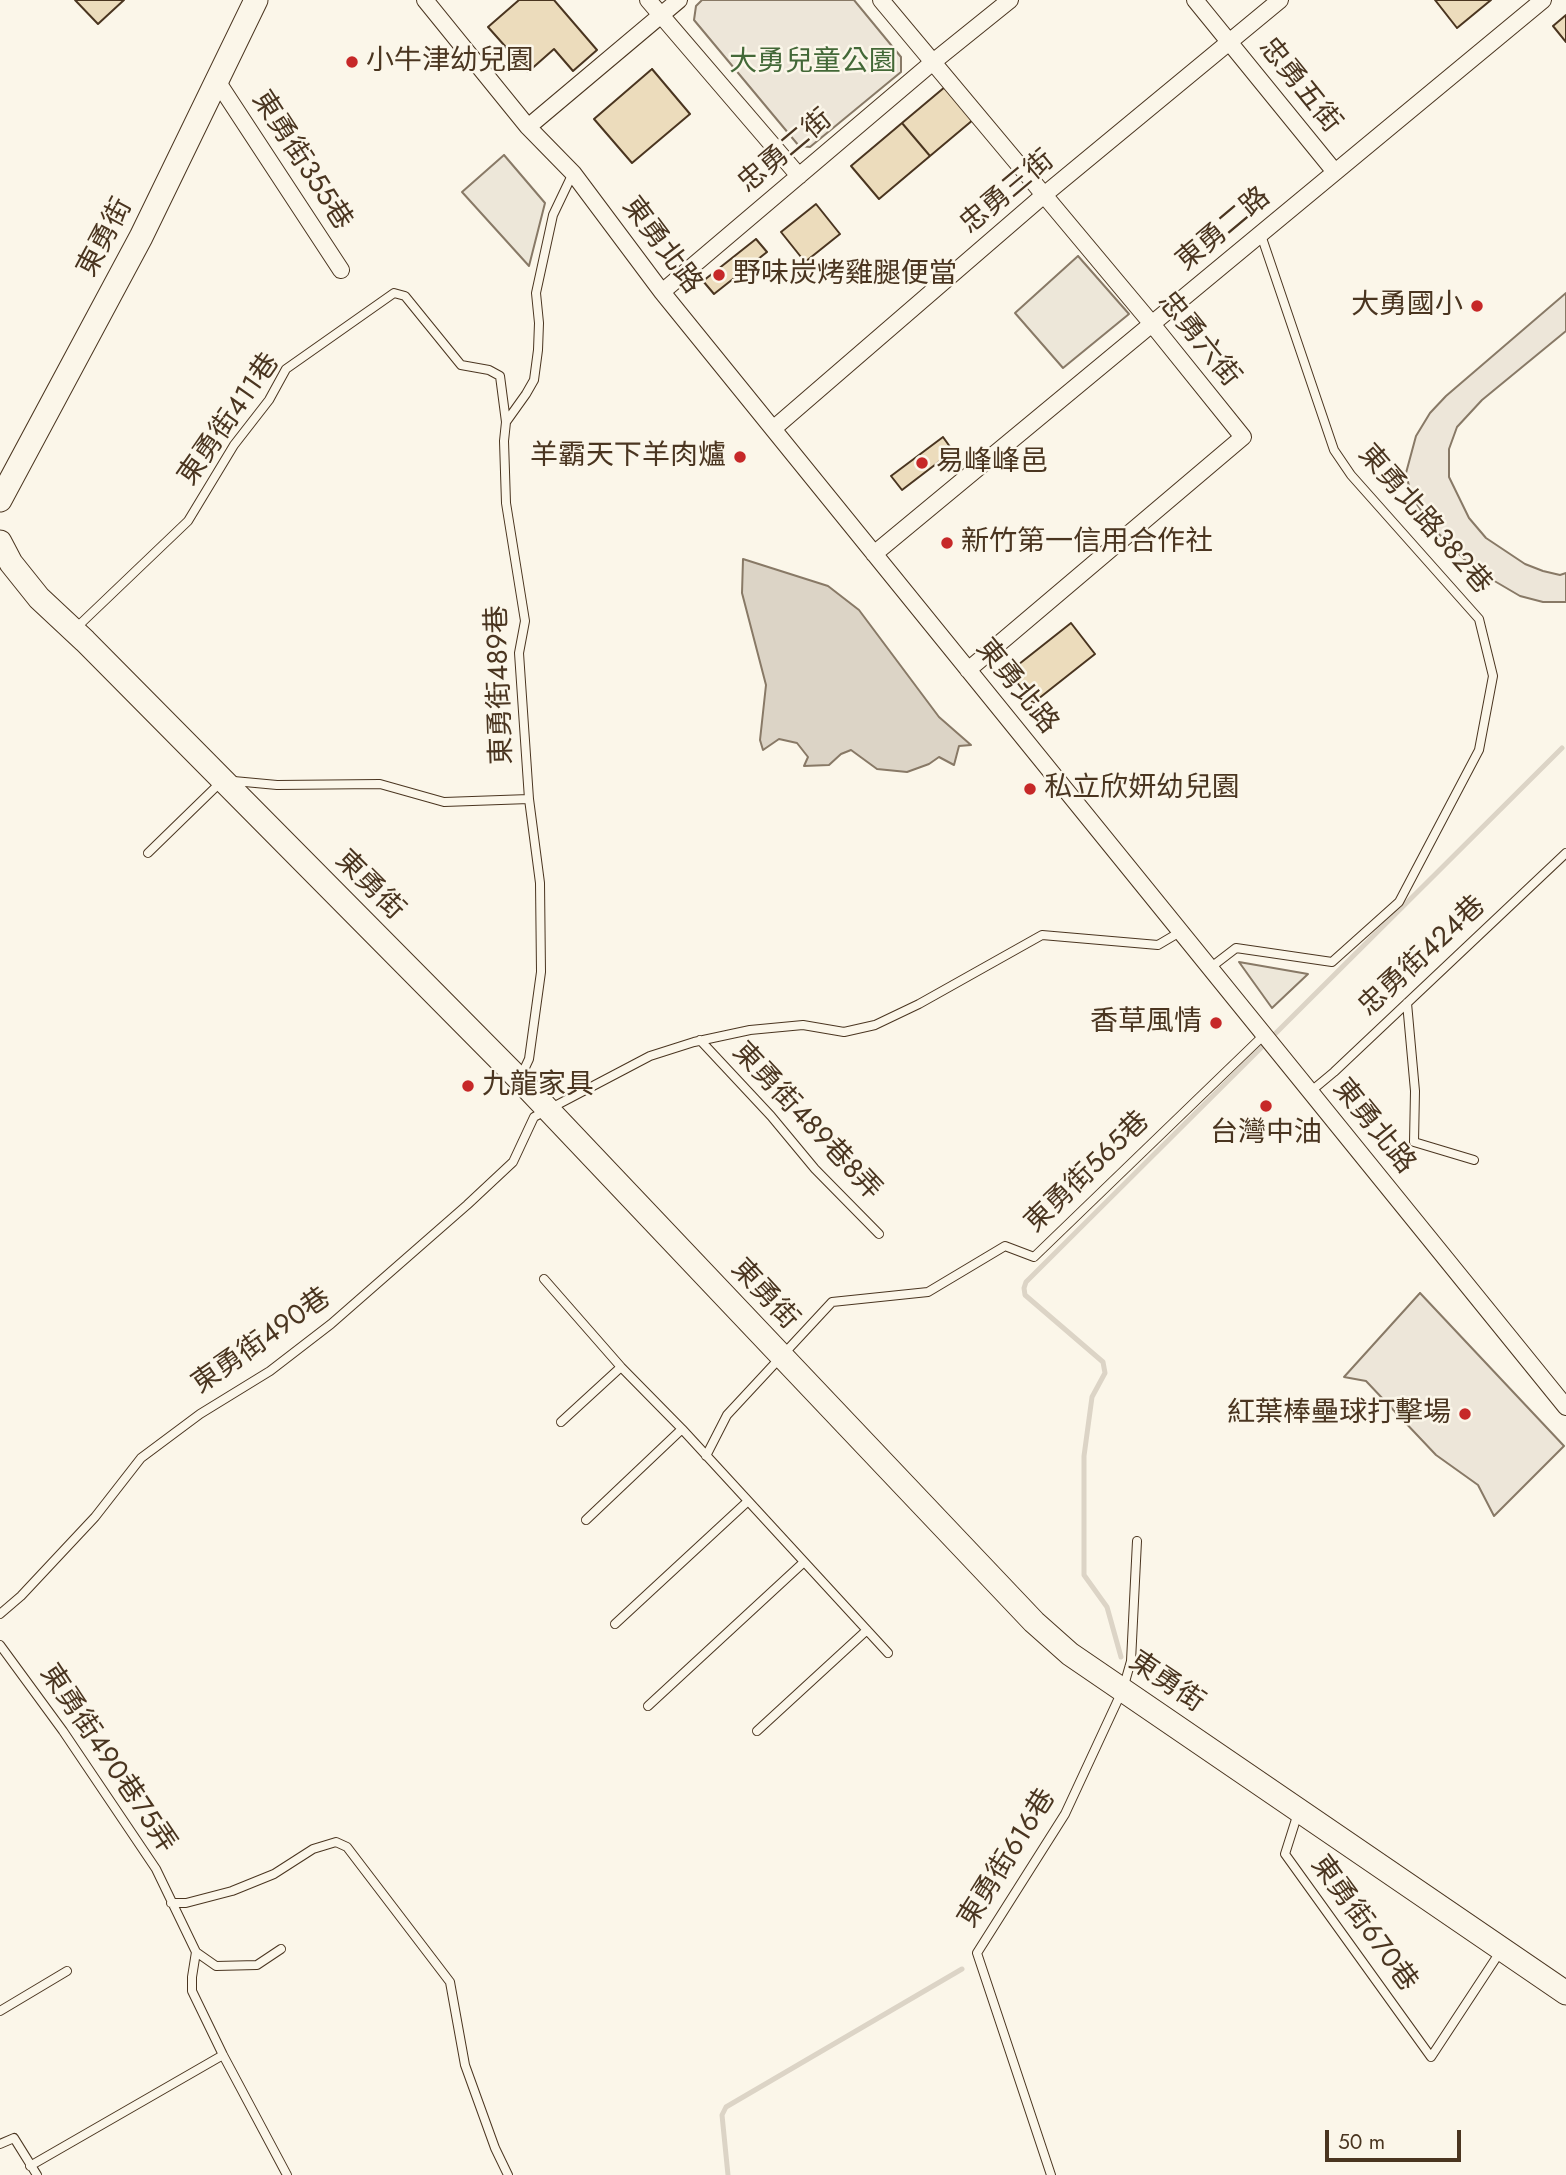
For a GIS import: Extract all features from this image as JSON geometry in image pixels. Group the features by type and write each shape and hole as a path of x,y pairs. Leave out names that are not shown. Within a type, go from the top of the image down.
{"street":[{"name":"東勇街","path":"0,500 141,237 256,0"},
{"name":"東勇北路","path":"425,0 528,127 573,173 662,292 1566,1407"},
{"path":"648,0 799,176"},
{"path":"528,127 679,0"},
{"name":"忠勇六街","path":"881,0 1152,324 1243,438 968,670"},
{"name":"忠勇二街","path":"662,292 1010,0"},
{"name":"忠勇五街","path":"1195,0 1335,172"},
{"name":"忠勇三街","path":"773,429 1044,195 1280,0"},
{"name":"東勇二路","path":"874,554 1542,0"},
{"name":"東勇街355巷","path":"217,81 341,270"},
{"name":"東勇街","path":"0,542 12,563 39,598 74,630 520,1080 1034,1622 1070,1654 1566,1993"}],"lane":[{"path":"506,422 534,380 539,323 537,293 553,215 573,173"},
{"name":"東勇北路382巷","path":"1210,968 1236,948 1332,962 1399,902 1479,750 1493,676 1479,619 1350,475 1334,450 1260,232"},
{"name":"東勇街411巷","path":"74,630 188,521 234,445 269,400 286,369 394,293 405,296 461,365 489,370 500,376 506,422"},
{"name":"東勇街489巷","path":"223,780 277,785 380,783 444,802 529,799 519,653 525,621 506,503 506,422"},
{"path":"148,853 223,780"},
{"path":"520,1080 528,1059 541,972 540,883 529,799"},
{"name":"忠勇街424巷","path":"1310,1092 1566,853"},
{"path":"548,1110 650,1056 700,1041 750,1030 803,1025 844,1032 875,1025 1042,934 1158,945 1180,932"},
{"path":"1407,1003 1415,1091 1414,1142 1474,1160"},
{"name":"東勇街565巷","path":"780,1356 832,1302 928,1292 1005,1245 1034,1257 1268,1040"},
{"name":"東勇街489巷8弄","path":"700,1041 771,1116 815,1169 879,1234"},
{"name":"東勇街490巷","path":"0,1614 21,1596 95,1517 141,1458 200,1414 270,1371 331,1324 513,1162 534,1117 548,1110"},
{"path":"544,1279 621,1367 682,1429 888,1653"},
{"path":"706,1455 727,1415 780,1356"},
{"path":"561,1422 621,1367"},
{"path":"586,1520 682,1429"},
{"path":"615,1624 747,1502"},
{"path":"1123,1689 1131,1661 1137,1541"},
{"path":"648,1706 804,1562"},
{"path":"757,1731 867,1630"},
{"name":"東勇街490巷75弄","path":"0,1645 63,1731 156,1869 197,1952"},
{"name":"東勇街616巷","path":"1051,2175 976,1953 1065,1814 1123,1689"},
{"name":"東勇街670巷","path":"1299,1810 1285,1854 1431,2057 1502,1950"},
{"path":"171,1903 186,1903 232,1891 274,1874 313,1849 336,1842 347,1847 450,1982 465,2064 495,2148 508,2175"},
{"path":"281,1949 257,1965 216,1966 197,1952 192,1991 287,2175"},
{"path":"0,2011 67,1971"},
{"path":"30,2166 223,2055"},
{"path":"0,2144 14,2138 37,2175"}],"green space":[{"name":"大勇兒童公園","path":"702,0 854,0 901,57 901,72 810,147 799,146 694,20 696,6"},
{"path":"1566,293 1566,331 1482,400 1457,427 1449,449 1449,477 1469,518 1486,538 1525,564 1560,575 1566,573 1566,602 1543,602 1520,596 1474,569 1431,526 1411,495 1406,473 1416,436 1430,413 1446,396"},
{"name":"紅葉棒壘球打擊場","path":"1420,1293 1564,1446 1494,1516 1478,1485 1436,1455 1366,1381 1344,1377"}],"shaded area":[{"path":"504,155 545,203 529,266 462,192"},
{"path":"1078,256 1129,314 1063,368 1015,313"},
{"path":"743,559 828,586 859,610 939,717 971,745 959,746 954,765 939,757 907,772 877,769 851,750 841,754 829,765 804,766 808,757 797,743 779,739 763,750 760,740 766,685 742,593"},
{"path":"1239,962 1308,974 1272,1008"}],"building":[{"path":"75,0 124,0 98,24"},
{"path":"519,0 554,0 597,50 573,71 554,49 528,72 488,27"},
{"path":"1435,0 1491,0 1457,28"},
{"path":"1566,15 1566,42 1553,26"},
{"path":"652,69 690,114 632,163 594,119"},
{"path":"952,81 980,114 930,156 902,123"},
{"path":"902,123 930,156 879,199 851,166"},
{"path":"816,204 840,234 805,262 781,232"},
{"path":"756,239 767,252 714,294 703,281"},
{"name":"易峰峰邑","path":"943,437 953,451 902,490 891,476"},
{"path":"1071,623 1095,654 1033,703 1009,672"}],"waterway":[{"path":"1121,1657 1107,1607 1084,1575 1084,1456 1092,1397 1105,1373 1103,1362 1025,1295 1026,1282 1562,748"},
{"path":"728,2175 722,2115 726,2107 962,1969"}],"place":[{"name":"小牛津幼兒園","path":"352,62"},
{"name":"野味炭烤雞腿便當","path":"719,275"},
{"name":"大勇國小","path":"1477,306"},
{"name":"羊霸天下羊肉爐","path":"740,457"},
{"name":"易峰峰邑","path":"922,463"},
{"name":"新竹第一信用合作社","path":"947,543"},
{"name":"私立欣妍幼兒園","path":"1030,789"},
{"name":"香草風情","path":"1216,1023"},
{"name":"九龍家具","path":"468,1086"},
{"name":"台灣中油","path":"1266,1106"},
{"name":"紅葉棒壘球打擊場","path":"1465,1414"}]}
